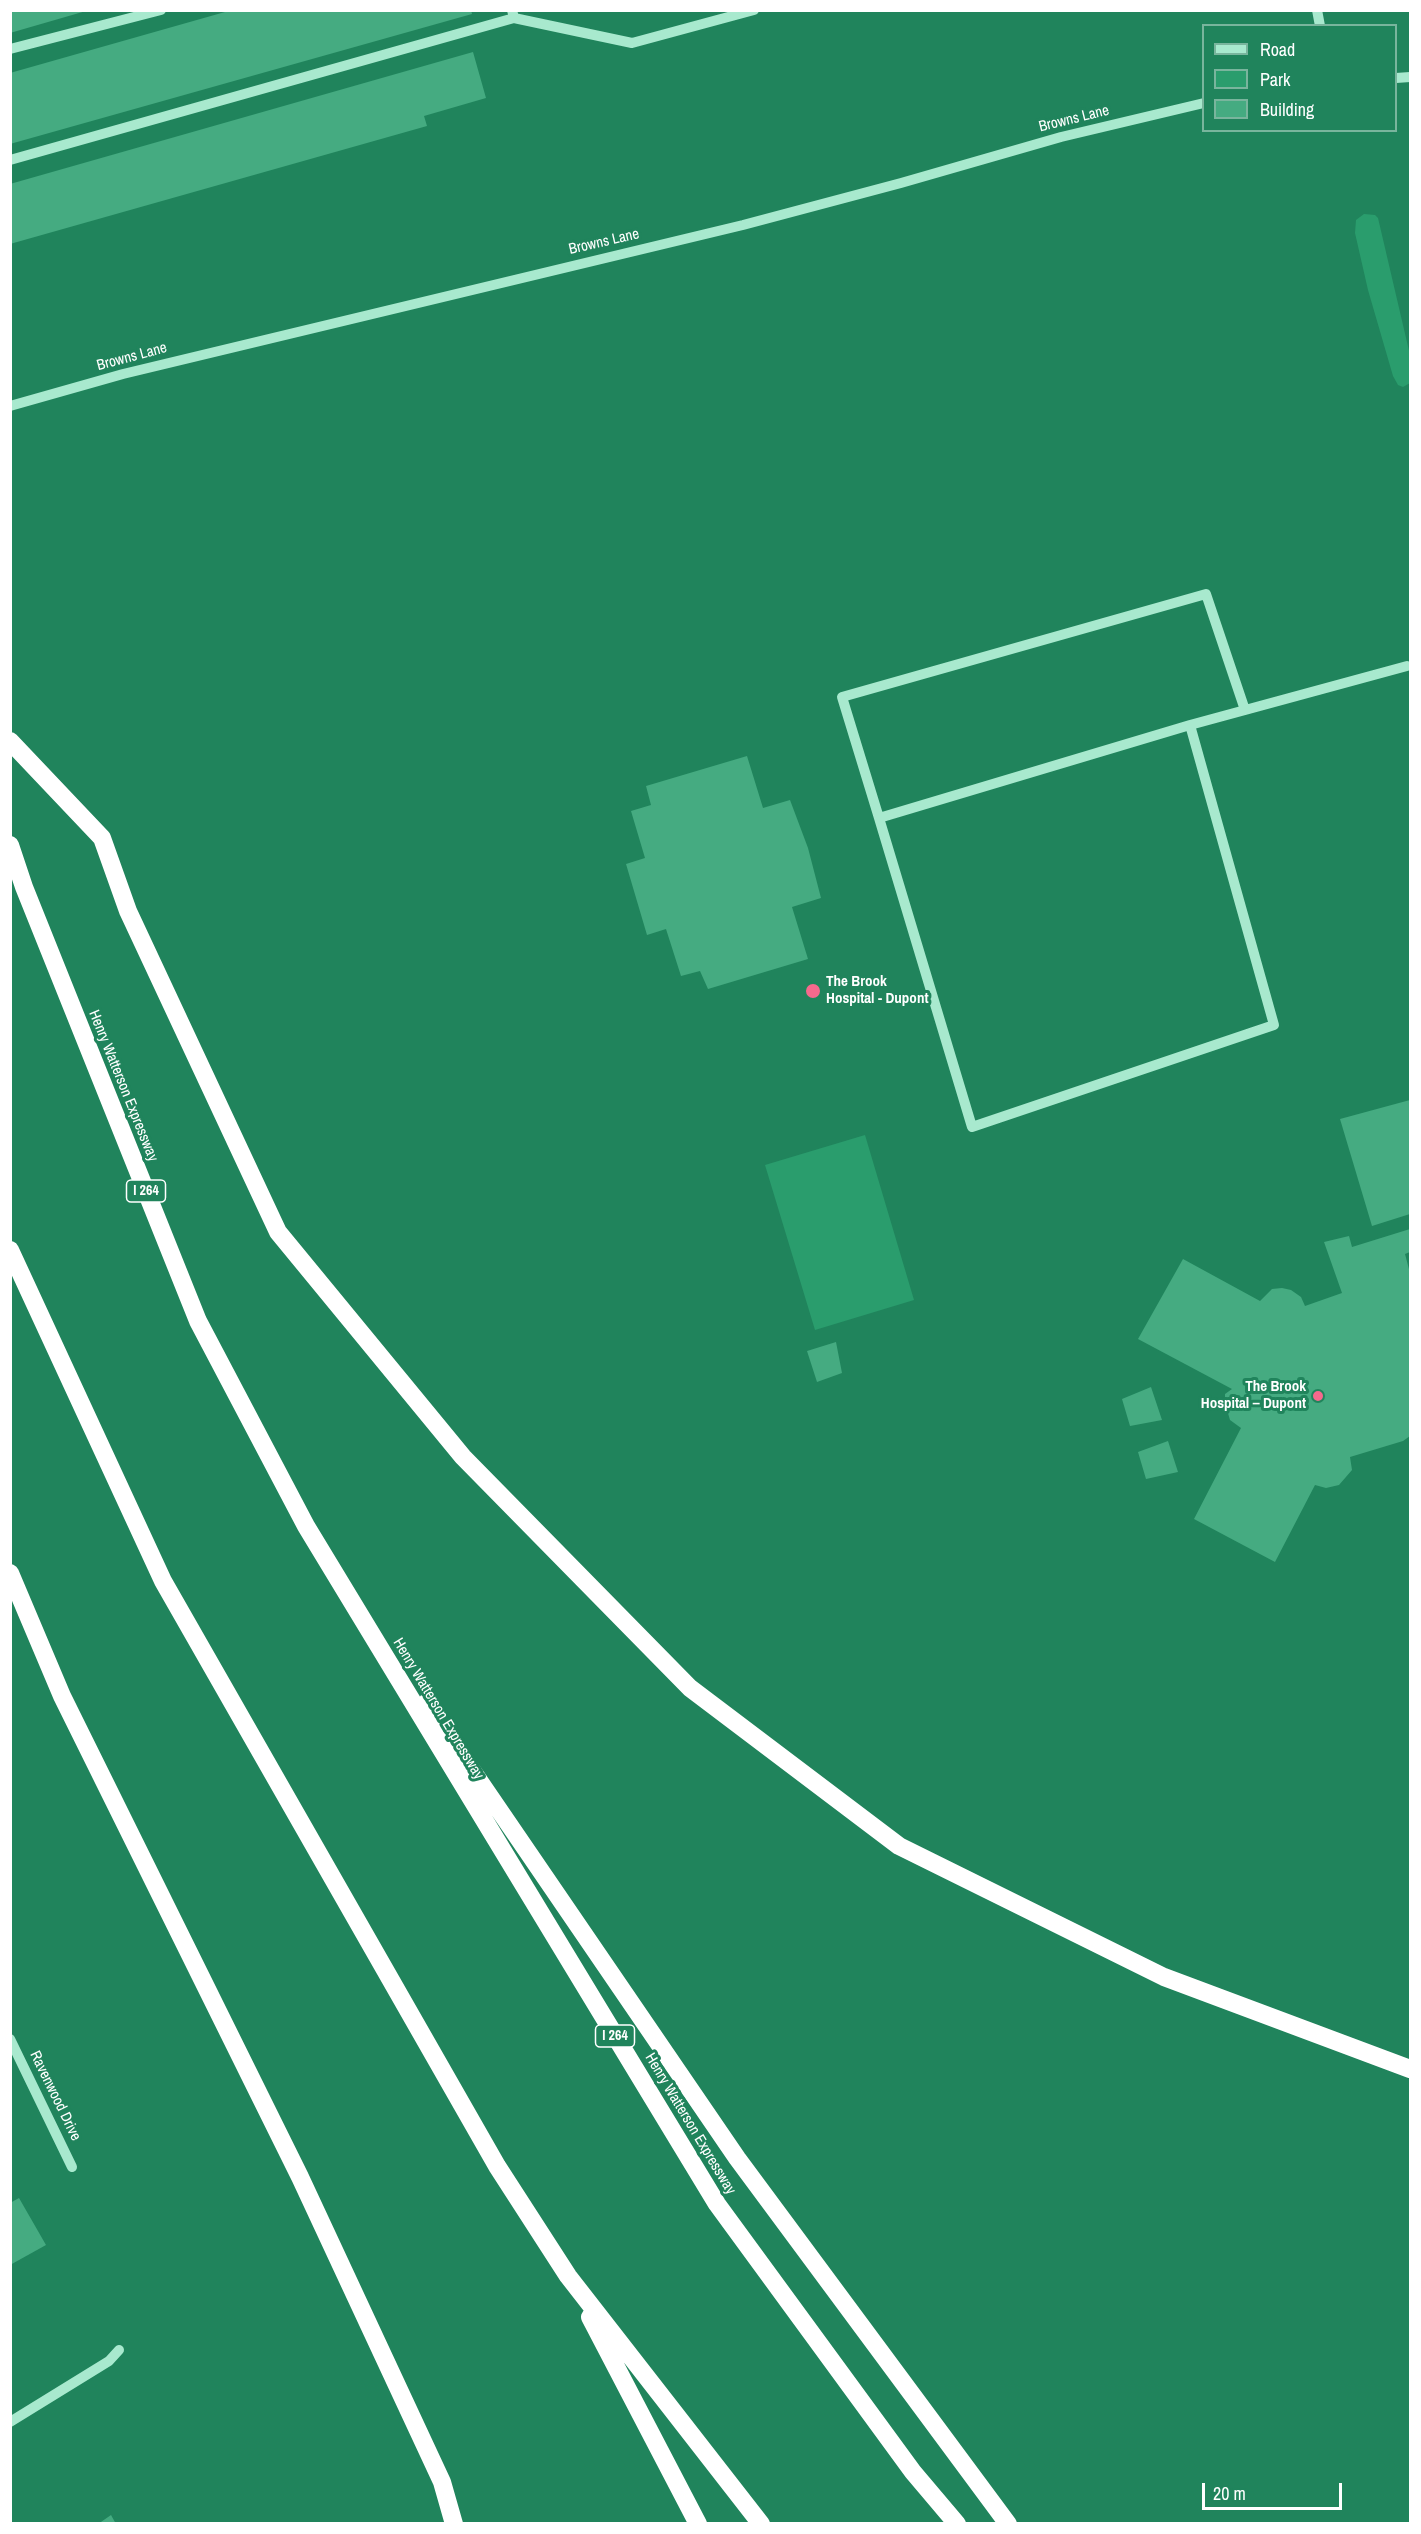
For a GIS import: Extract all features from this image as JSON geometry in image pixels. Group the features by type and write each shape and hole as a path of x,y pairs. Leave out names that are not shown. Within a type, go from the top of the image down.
{"highway":[{"path":"10,741 102,838 128,911 278,1232 463,1457 690,1688 899,1846 1164,1977 1410,2069"},
{"name":"Henry Watterson Expressway","path":"10,845 28,898 198,1321 306,1526 717,2204 913,2472 957,2523"},
{"path":"10,1250 164,1581 497,2166 568,2276 698,2523"},
{"path":"306,1526 737,2158 1008,2523"},
{"path":"10,1573 62,1696 319,2219 442,2482 454,2523"},
{"path":"568,2276 761,2523"}],"street":[{"path":"10,49 161,10"},
{"path":"10,160 513,14 632,43 754,10"},
{"name":"Browns Lane","path":"10,406 123,374 743,225 1060,137 1202,103"},
{"path":"1190,725 1274,1025 972,1127 842,697 1206,594 1245,711"},
{"path":"879,818 1190,725 1407,666"},
{"name":"Ravenwood Drive","path":"10,2039 72,2167"},
{"path":"10,2421 109,2361 119,2350"}],"green space":[{"path":"1364,214 1375,215 1378,218 1410,355 1410,383 1403,387 1398,385 1393,376 1368,290 1355,233 1356,220"},
{"path":"865,1135 914,1300 815,1330 765,1165"}],"building":[{"path":"10,10 86,10 86,11 10,33"},
{"path":"232,10 471,10 472,14 10,144 10,73"},
{"path":"473,52 486,98 424,116 427,126 10,244 10,184"},
{"path":"747,756 763,808 790,800 808,848 821,898 792,907 808,959 708,989 700,971 681,976 666,929 647,935 626,864 645,858 631,811 651,805 646,786"},
{"path":"1410,1100 1410,1214 1372,1226 1340,1119"},
{"name":"The Brook Hospital – Dupont","path":"1410,1229 1410,1252 1405,1254 1410,1273 1410,1436 1403,1441 1350,1457 1352,1470 1339,1485 1326,1488 1315,1485 1275,1562 1194,1519 1241,1428 1230,1420 1225,1403 1225,1394 1232,1389 1138,1339 1183,1259 1260,1301 1272,1289 1282,1288 1291,1290 1301,1297 1305,1306 1342,1293 1324,1242 1349,1236 1352,1247"},
{"path":"836,1342 842,1373 817,1382 807,1351"},
{"path":"1151,1387 1162,1420 1130,1426 1122,1399"},
{"path":"1168,1441 1178,1472 1146,1479 1138,1452"},
{"path":"19,2198 46,2245 10,2265 10,2203"},
{"path":"111,2515 116,2524 98,2524"}],"place":[{"name":"The Brook Hospital - Dupont","path":"813,991"},
{"name":"The Brook Hospital – Dupont","path":"1318,1396"}]}
